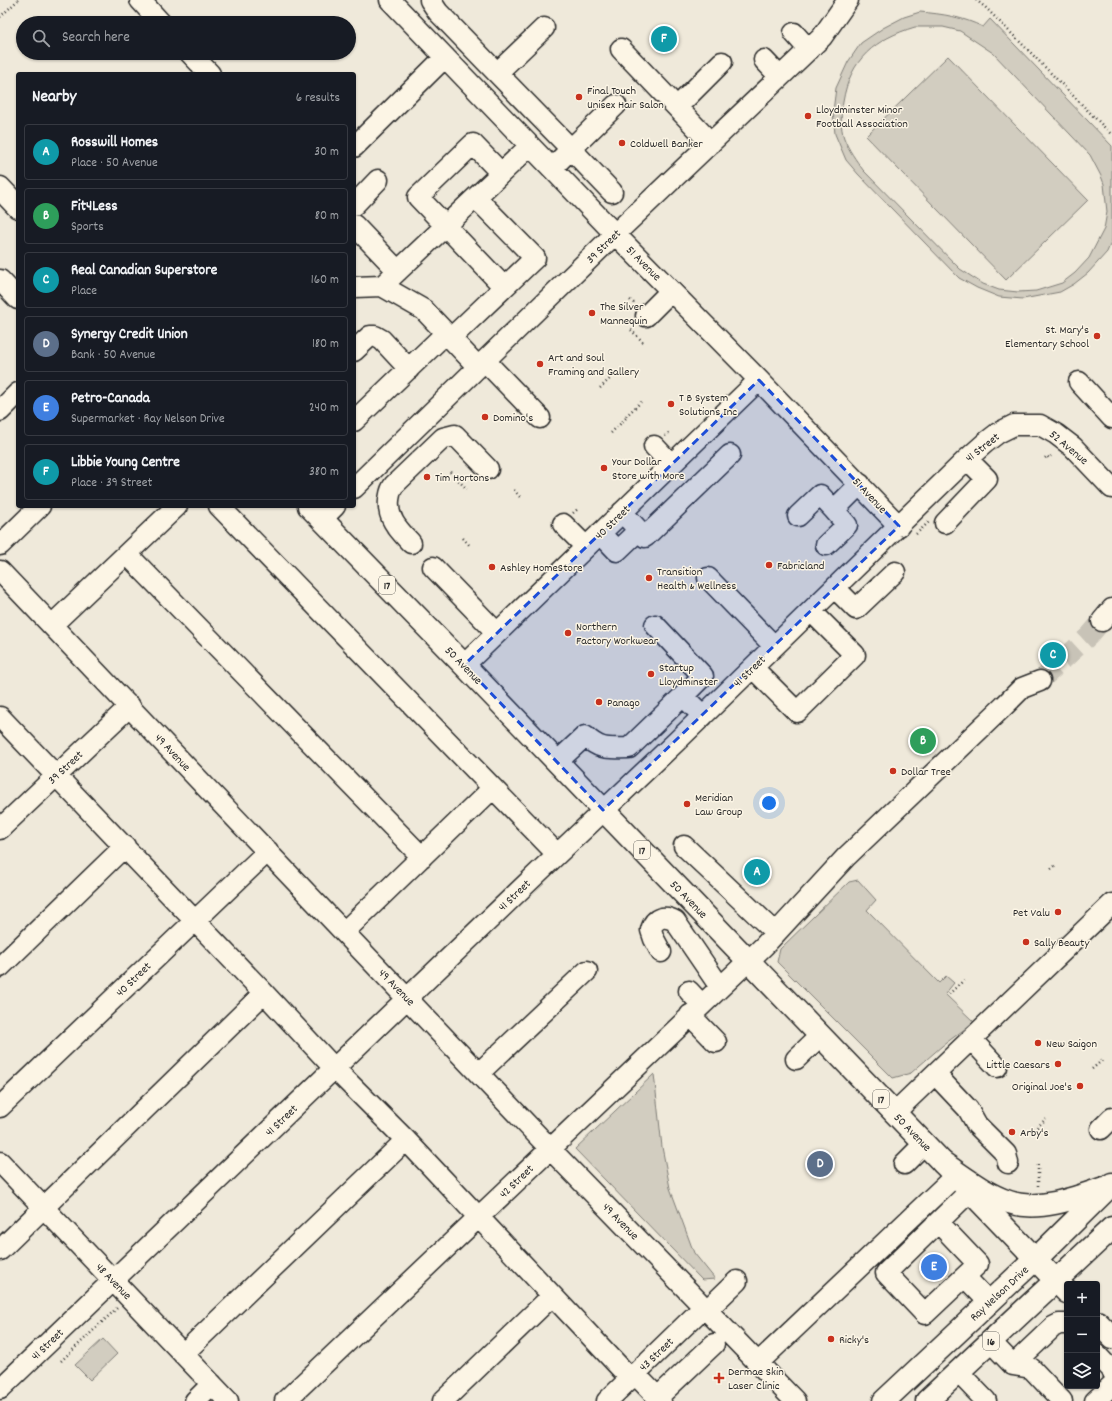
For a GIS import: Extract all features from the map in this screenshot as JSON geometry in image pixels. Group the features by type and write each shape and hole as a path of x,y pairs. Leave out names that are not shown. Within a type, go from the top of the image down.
{"main road":[{"path":"0,188 16,205"},
{"name":"50 Avenue","path":"322,510 464,665 1061,1287"},
{"path":"956,1177 996,1197 1010,1202 1026,1205 1058,1202 1076,1198 1111,1185"},
{"name":"Ray Nelson Drive","path":"884,1401 1035,1259 1111,1185"},
{"name":"16","path":"927,1401 990,1342 1061,1287 1112,1228"},
{"path":"1100,1325 1112,1337"}],"street":[{"path":"140,0 155,16"},
{"name":"51 Avenue","path":"390,0 615,234 907,530"},
{"path":"430,0 438,12 612,192"},
{"name":"39 Street","path":"356,486 615,234 809,50 822,37 848,0"},
{"path":"497,73 544,28"},
{"path":"794,33 809,50"},
{"path":"621,49 711,143"},
{"path":"356,145 445,57"},
{"path":"197,60 208,72"},
{"path":"764,60 780,77"},
{"path":"677,107 722,62"},
{"path":"552,168 616,105"},
{"path":"501,174 473,144 418,198 504,287"},
{"path":"382,286 530,146"},
{"path":"356,203 378,180"},
{"path":"356,419 409,368 504,287 535,258 476,198"},
{"path":"356,227 398,271"},
{"path":"0,280 16,297"},
{"path":"356,286 382,286 424,310 448,335 482,364 540,418"},
{"path":"646,316 671,291"},
{"path":"356,349 370,336 375,336 382,340 409,368"},
{"name":"40 Street","path":"464,665 759,380"},
{"path":"1079,382 1112,418"},
{"path":"0,411 16,395"},
{"name":"41 Street","path":"0,1389 835,588 907,530 967,459 998,433 1014,425 1040,425"},
{"name":"52 Avenue","path":"1040,425 1056,434 1072,447 1112,488"},
{"path":"411,543 392,520 388,507 391,490 394,485 437,443 443,438 455,435 488,469"},
{"path":"654,446 672,465"},
{"path":"622,512 645,537 730,456"},
{"path":"937,522 987,479 967,459"},
{"path":"834,510 860,484"},
{"path":"798,516 820,495 847,525 826,545"},
{"path":"0,544 38,508"},
{"path":"52,625 175,508"},
{"path":"221,508 557,854"},
{"path":"563,524 586,547"},
{"path":"600,533 617,552 639,530"},
{"path":"127,554 422,857"},
{"path":"433,566 497,633"},
{"name":"49 Avenue","path":"0,571 550,1148 758,1363 791,1400"},
{"path":"835,588 856,609 895,572"},
{"path":"708,578 774,646"},
{"path":"753,668 797,712 855,655 811,611"},
{"path":"557,762 585,736 591,742 601,747 629,748 703,676 655,625"},
{"name":"42 Street","path":"285,1401 550,1148 694,1004 720,987 748,961 846,857 1022,688 1040,681"},
{"path":"683,696 703,716"},
{"name":"39 Street","path":"0,829 130,706"},
{"path":"0,717 125,846 334,1068 406,1140 552,1296 633,1376 659,1399 714,1344"},
{"path":"344,932 493,788"},
{"path":"0,967 125,846"},
{"path":"684,846 776,933"},
{"name":"40 Street","path":"0,1107 268,851"},
{"path":"894,1113 1112,904"},
{"path":"662,952 654,939 651,930 655,921 664,917 670,918 675,922 720,987"},
{"path":"479,1073 587,971"},
{"path":"0,1250 264,993"},
{"path":"694,1004 716,1042"},
{"path":"796,1059 820,1036"},
{"path":"971,1039 998,1067"},
{"path":"938,1070 968,1109 977,1125 1006,1154 1008,1163"},
{"path":"183,1354 406,1140"},
{"path":"904,1164 924,1144"},
{"name":"48 Avenue","path":"0,1162 228,1401"},
{"path":"938,1222 978,1264 925,1314 886,1273 938,1222 956,1177"},
{"path":"758,1363 956,1177"},
{"path":"965,1277 989,1302"},
{"name":"43 Street","path":"607,1401 737,1281"},
{"path":"443,1401 552,1296"},
{"path":"1013,1365 1052,1327 1059,1324 1064,1324"},
{"path":"990,1342 1013,1365 1031,1368 1062,1401"},
{"path":"1100,1358 1112,1371"},
{"path":"958,1372 986,1401"},
{"path":"195,1401 212,1384"},
{"path":"1096,1401 1112,1385"}],"path":[{"path":"0,17 18,0"},
{"path":"976,0 986,8 1112,135"},
{"path":"632,330 643,342"},
{"path":"600,388 616,372"},
{"path":"611,432 641,402"},
{"path":"1045,458 1047,456 1049,458 1051,456"},
{"path":"450,472 467,489"},
{"path":"514,490 520,497"},
{"path":"907,530 937,522"},
{"path":"463,538 471,547"},
{"path":"1051,870 1056,865"},
{"path":"949,994 964,980"},
{"path":"1092,1069 1104,1059"},
{"path":"1034,1130 1046,1119"},
{"path":"1038,1165 1038,1186"},
{"path":"61,1361 118,1308"}],"highlighted area":[{"path":"759,380 899,526 603,810 464,665"}],"shaded area":[{"path":"920,12 953,16 983,27 990,19 1112,146 1112,240 1107,252 1088,273 1074,284 1060,292 1023,299 999,297 977,288 959,278 846,160 835,134 833,111 836,88 848,62 861,43 883,28 904,17","holes":["915,27 943,27 960,31 993,53 1090,155 1101,176 1104,184 1107,212 1104,229 1089,258 1075,273 1062,283 1036,291 1018,292 999,290 983,284 960,269 863,170 846,142 841,125 842,106 846,87 858,63 876,45 901,32"]},
{"path":"948,56 1088,200 1006,280 866,136"},
{"path":"858,880 876,900 867,910 939,983 946,976 954,983 945,994 974,1022 942,1046 911,1073 893,1078 777,962 780,949 849,882"},
{"path":"654,1074 662,1147 670,1188 694,1253 715,1279 702,1280 575,1149"},
{"path":"103,1339 117,1354 90,1380 75,1365"}],"tunnel":[{"path":"1040,681 1090,635 1102,621"}],"place":[{"name":"Libbie Young Centre","path":"664,39"},
{"name":"Final Touch Unisex Hair Salon","path":"579,97"},
{"name":"Lloydminster Minor Football Association","path":"808,116"},
{"name":"Coldwell Banker","path":"622,143"},
{"name":"The Silver Mannequin","path":"592,313"},
{"name":"St. Mary's Elementary School","path":"1097,336"},
{"name":"Art and Soul Framing and Gallery","path":"540,364"},
{"name":"T B System Solutions Inc","path":"671,404"},
{"name":"Domino's","path":"485,417"},
{"name":"Your Dollar Store with More","path":"604,468"},
{"name":"Tim Hortons","path":"427,477"},
{"name":"Fabricland","path":"769,565"},
{"name":"Ashley HomeStore","path":"492,567"},
{"name":"Transition Health & Wellness","path":"649,578"},
{"name":"Northern Factory Workwear","path":"568,633"},
{"name":"Real Canadian Superstore","path":"1053,655"},
{"name":"Startup Lloydminster","path":"651,674"},
{"name":"Panago","path":"599,702"},
{"name":"Fit4Less","path":"923,741"},
{"name":"Dollar Tree","path":"893,771"},
{"name":"Meridian Law Group","path":"687,804"},
{"name":"Rosswill Homes","path":"757,872"},
{"name":"Pet Valu","path":"1058,912"},
{"name":"Sally Beauty","path":"1026,942"},
{"name":"New Saigon","path":"1038,1043"},
{"name":"Little Caesars","path":"1058,1064"},
{"name":"Original Joe's","path":"1080,1086"},
{"name":"Arby's","path":"1012,1132"},
{"name":"Synergy Credit Union","path":"820,1164"},
{"name":"Petro-Canada","path":"934,1267"},
{"name":"Ricky's","path":"831,1339"},
{"name":"Dermae Skin Laser Clinic","path":"719,1378"}]}
